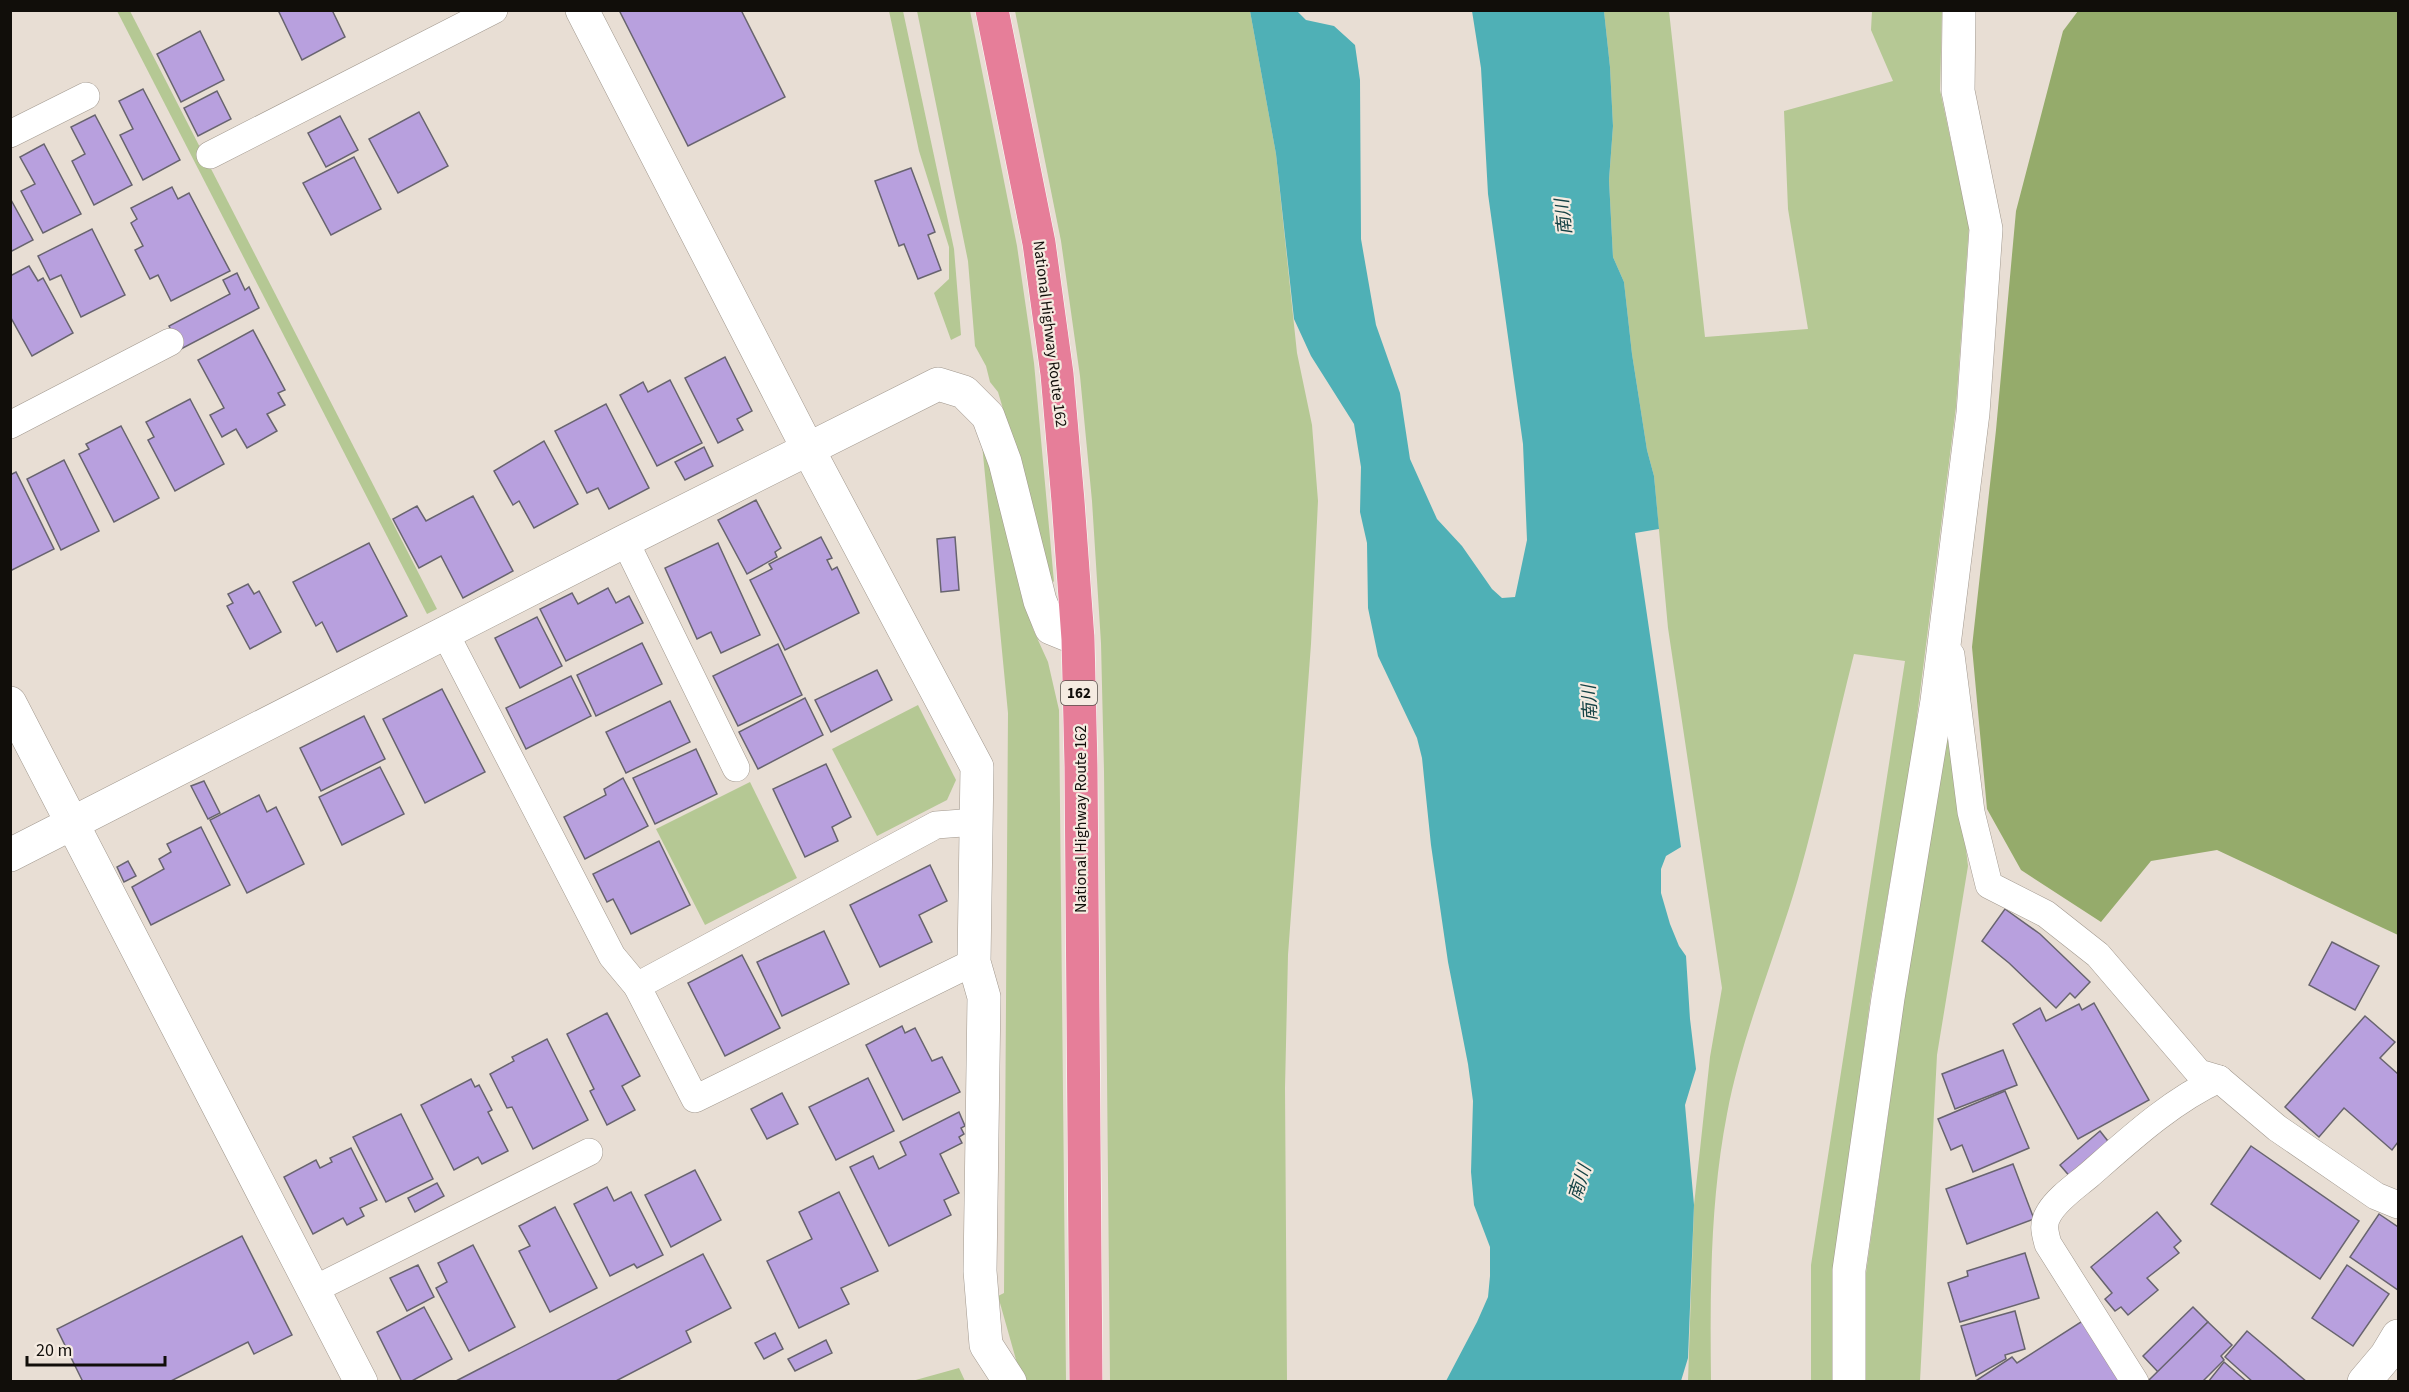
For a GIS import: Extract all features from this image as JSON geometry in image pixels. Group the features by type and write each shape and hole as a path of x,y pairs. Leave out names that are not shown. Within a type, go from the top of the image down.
{"highway":[{"name":"National Highway Route 162","path":"992,10 1039,243 1057,374 1078,639 1086,1382"}],"street":[{"path":"582,10 808,449 976,767 974,963 984,997 980,1271 986,1345 1010,1382"},
{"path":"1849,1382 1849,1270 1888,998 1947,625 1973,413 1986,230 1958,92 1959,10"},
{"path":"10,855 938,384 964,392 988,417 1005,462 1040,601 1052,628 1078,639"},
{"path":"10,703 315,1289 361,1382"},
{"path":"2364,1382 2386,1356 2398,1336"}],"lane":[{"path":"210,155 494,10"},
{"path":"10,134 86,96"},
{"path":"10,425 170,342"},
{"path":"625,541 736,768"},
{"path":"1947,625 1971,812 1989,885 2046,914 2098,955 2199,1073 2219,1079 2287,1134 2376,1196 2398,1205"},
{"path":"445,633 612,956 637,986 695,1099 974,963"},
{"path":"637,986 936,825 976,822"},
{"path":"2135,1382 2048,1244 2044,1228 2045,1222 2055,1204 2114,1153 2192,1092 2219,1079"},
{"path":"315,1289 589,1152"}],"green space":[{"path":"117,11 130,11 437,609 427,614"},
{"path":"889,11 903,11 954,249 961,335 951,340 934,293 949,279 949,247 919,151"},
{"path":"917,11 970,11 1017,246 1034,363 1054,582 1046,576 1021,469 998,392 990,382 986,366 975,346 968,261"},
{"path":"1015,11 1250,11 1276,154 1297,353 1312,425 1318,501 1311,644 1288,955 1285,1088 1287,1381 1110,1381 1104,771 1101,643 1092,501 1080,376 1061,241"},
{"path":"1604,11 1669,11 1705,337 1808,329 1788,209 1784,111 1893,81 1871,30 1872,11 1942,11 1940,90 1969,227 1956,407 1913,748 1871,994 1834,1271 1833,1381 1811,1381 1811,1265 1905,661 1854,654 1798,879 1750,1025 1727,1114 1714,1214 1711,1381 1688,1381 1694,1205 1710,1057 1722,988 1668,628 1654,476 1647,450 1632,354 1624,282 1613,257 1609,180 1613,126"},
{"path":"2078,11 2398,11 2398,935 2217,850 2151,861 2101,922 2021,870 1987,809 1972,647 1996,430 2016,211 2063,31"},
{"path":"982,444 1011,536 1033,629 1048,662 1059,710 1066,1381 1022,1381 998,1296 1004,1293 1008,713"},
{"path":"918,705 956,780 947,800 877,836 832,749"},
{"path":"1950,714 1968,866 1937,1055 1920,1381 1864,1382 1866,1273 1904,1001"},
{"path":"750,782 797,878 705,925 656,829"},
{"path":"959,1368 965,1381 912,1381"}],"water":[{"name":"南川","path":"1250,11 1297,11 1306,20 1334,26 1355,45 1360,80 1361,239 1376,325 1400,393 1410,459 1437,519 1462,546 1492,589 1502,598 1515,597 1527,540 1523,444 1488,194 1481,68 1472,11 1604,11 1613,126 1609,180 1613,257 1624,282 1632,354 1647,450 1654,476 1659,529 1635,533 1681,847 1666,856 1661,869 1661,893 1670,924 1686,956 1696,1069 1685,1105 1694,1205 1688,1358 1681,1381 1446,1381 1488,1297 1490,1276 1490,1247 1474,1205 1471,1172 1473,1101 1468,1064 1448,962 1431,845 1422,758 1417,738 1378,656 1368,608 1367,543 1360,512 1361,467 1354,424 1311,356 1294,319 1276,154"}],"building":[{"path":"278,10 332,10 345,37 302,60"},
{"path":"619,10 741,10 785,97 688,146"},
{"path":"200,31 224,80 181,102 157,54"},
{"path":"143,89 180,160 143,180 120,135 133,129 119,101"},
{"path":"217,91 231,119 198,136 184,108"},
{"path":"419,112 448,166 398,193 369,139"},
{"path":"95,115 132,185 94,205 72,161 85,154 71,127"},
{"path":"340,116 358,150 326,167 308,133"},
{"path":"44,144 81,214 43,233 21,191 35,184 20,157"},
{"path":"354,157 381,209 331,235 303,183"},
{"path":"911,168 935,232 928,235 941,270 918,279 904,244 899,246 875,181"},
{"path":"172,187 178,199 189,193 230,271 171,301 158,275 150,279 135,250 143,246 131,223 137,219 131,208"},
{"path":"10,198 33,240 10,252"},
{"path":"92,229 125,295 81,317 61,275 50,280 38,256"},
{"path":"29,266 38,281 43,278 73,333 32,356 10,316 10,276"},
{"path":"237,273 245,290 249,287 259,308 181,349 169,326 230,294 223,280"},
{"path":"253,330 285,390 278,393 285,405 267,414 277,431 247,448 236,429 222,437 210,415 224,408 198,360"},
{"path":"725,357 752,411 737,419 743,430 718,443 685,378"},
{"path":"670,380 702,443 657,466 620,395 643,382 648,392"},
{"path":"190,399 224,464 175,491 148,440 154,437 146,422"},
{"path":"606,404 649,488 609,509 598,488 587,493 555,431"},
{"path":"121,426 159,498 114,522 79,454 89,449 86,444"},
{"path":"544,441 578,504 534,528 519,501 513,505 494,471"},
{"path":"704,447 713,466 685,480 675,462"},
{"path":"64,460 99,531 61,550 27,479"},
{"path":"16,472 54,549 10,571 10,475"},
{"path":"473,496 513,571 463,598 441,556 419,568 393,519 417,506 426,521"},
{"path":"756,500 781,548 775,552 777,557 747,574 718,520"},
{"path":"821,537 832,558 827,560 832,570 837,567 859,613 785,650 750,580 772,569 769,564"},
{"path":"955,537 959,590 941,592 937,539"},
{"path":"369,543 407,616 337,652 322,622 316,626 293,582"},
{"path":"718,543 760,635 721,653 711,632 697,639 665,568"},
{"path":"248,584 254,594 259,591 281,632 250,649 227,606 233,603 228,594"},
{"path":"608,588 616,603 629,596 643,623 566,661 540,609 572,593 578,604"},
{"path":"537,617 562,666 520,688 495,638"},
{"path":"642,643 662,684 596,716 577,675"},
{"path":"778,644 802,695 738,726 713,676"},
{"path":"877,670 892,700 831,732 815,700"},
{"path":"571,676 591,716 526,749 506,708"},
{"path":"442,689 485,772 425,803 383,719"},
{"path":"805,698 823,735 758,769 739,732"},
{"path":"670,701 690,742 626,773 606,732"},
{"path":"364,716 385,759 321,791 300,748"},
{"path":"696,749 717,794 655,824 633,778"},
{"path":"826,764 851,817 832,827 838,841 805,857 773,789"},
{"path":"380,767 404,814 342,845 319,797"},
{"path":"623,778 648,826 585,859 564,817 606,795 604,789"},
{"path":"204,781 220,813 208,819 191,786"},
{"path":"259,795 267,812 276,807 304,864 247,893 210,820"},
{"path":"201,827 230,885 151,925 132,887 164,869 159,859 171,852 167,844"},
{"path":"659,841 690,905 631,934 613,899 607,902 593,874"},
{"path":"128,861 136,876 124,882 117,867"},
{"path":"930,865 947,901 919,915 932,942 880,967 850,905"},
{"path":"2005,909 2040,934 2090,982 2075,998 2070,993 2056,1008 2009,963 1982,941"},
{"path":"824,931 849,984 782,1016 757,962"},
{"path":"2332,942 2379,966 2355,1010 2309,985"},
{"path":"742,955 780,1028 725,1056 688,983"},
{"path":"2094,1003 2149,1100 2078,1139 2013,1024 2040,1008 2046,1021 2079,1004 2082,1010"},
{"path":"607,1013 640,1076 622,1086 635,1110 607,1125 590,1091 594,1089 567,1034"},
{"path":"2365,1016 2395,1042 2380,1058 2398,1074 2398,1142 2392,1150 2344,1108 2319,1137 2285,1107"},
{"path":"902,1026 905,1033 915,1028 932,1061 942,1057 960,1092 903,1120 866,1045"},
{"path":"547,1039 588,1120 533,1149 512,1107 507,1108 490,1074 514,1061 512,1057"},
{"path":"2003,1050 2017,1085 1955,1109 1942,1074"},
{"path":"868,1078 894,1131 836,1160 809,1107"},
{"path":"471,1079 475,1087 479,1085 492,1110 488,1112 508,1151 482,1164 478,1157 454,1170 421,1105"},
{"path":"2005,1091 2029,1148 1973,1172 1962,1145 1951,1150 1938,1119"},
{"path":"782,1093 798,1124 767,1139 751,1109"},
{"path":"959,1112 965,1126 961,1128 964,1134 959,1137 962,1143 940,1154 959,1193 944,1200 951,1215 889,1246 850,1167 873,1156 879,1169 906,1155 900,1142"},
{"path":"401,1114 433,1179 386,1202 353,1137"},
{"path":"2100,1131 2111,1145 2072,1179 2060,1165"},
{"path":"2251,1146 2359,1221 2320,1279 2211,1204"},
{"path":"351,1148 377,1200 360,1208 364,1216 347,1225 343,1218 313,1234 284,1177 316,1160 320,1168 332,1162 330,1158"},
{"path":"2013,1164 2034,1219 1967,1244 1946,1189"},
{"path":"695,1170 721,1220 671,1247 645,1195"},
{"path":"437,1183 444,1196 415,1212 408,1198"},
{"path":"607,1187 614,1201 631,1192 663,1255 637,1268 634,1264 610,1276 574,1204"},
{"path":"839,1192 878,1271 841,1288 849,1304 799,1328 767,1261 812,1239 799,1212"},
{"path":"555,1207 597,1288 550,1312 519,1251 530,1246 519,1226"},
{"path":"2157,1212 2181,1241 2174,1247 2179,1253 2147,1278 2158,1290 2128,1315 2121,1307 2115,1311 2105,1299 2112,1293 2091,1267"},
{"path":"2379,1214 2398,1227 2398,1290 2350,1257"},
{"path":"242,1236 292,1335 254,1354 248,1342 169,1382 83,1382 57,1329"},
{"path":"473,1245 515,1327 469,1351 436,1288 447,1282 438,1263"},
{"path":"2025,1253 2039,1298 1960,1322 1948,1283 1968,1276 1967,1271"},
{"path":"703,1254 731,1308 686,1331 691,1342 614,1382 454,1382"},
{"path":"418,1265 434,1297 407,1311 390,1278"},
{"path":"2347,1265 2389,1294 2353,1346 2312,1318"},
{"path":"424,1307 452,1359 410,1382 402,1382 377,1332"},
{"path":"2193,1307 2208,1322 2158,1372 2143,1356"},
{"path":"2015,1311 2025,1349 2005,1355 2006,1359 1976,1376 1961,1326"},
{"path":"2084,1320 2123,1382 1974,1382 2012,1357 2017,1363"},
{"path":"2208,1322 2232,1345 2221,1356 2224,1360 2202,1382 2151,1382 2149,1380"},
{"path":"2247,1331 2307,1382 2253,1382 2225,1357"},
{"path":"775,1333 783,1349 764,1359 755,1343"},
{"path":"826,1340 832,1353 795,1371 788,1359"},
{"path":"2224,1362 2247,1382 2208,1382"}]}
